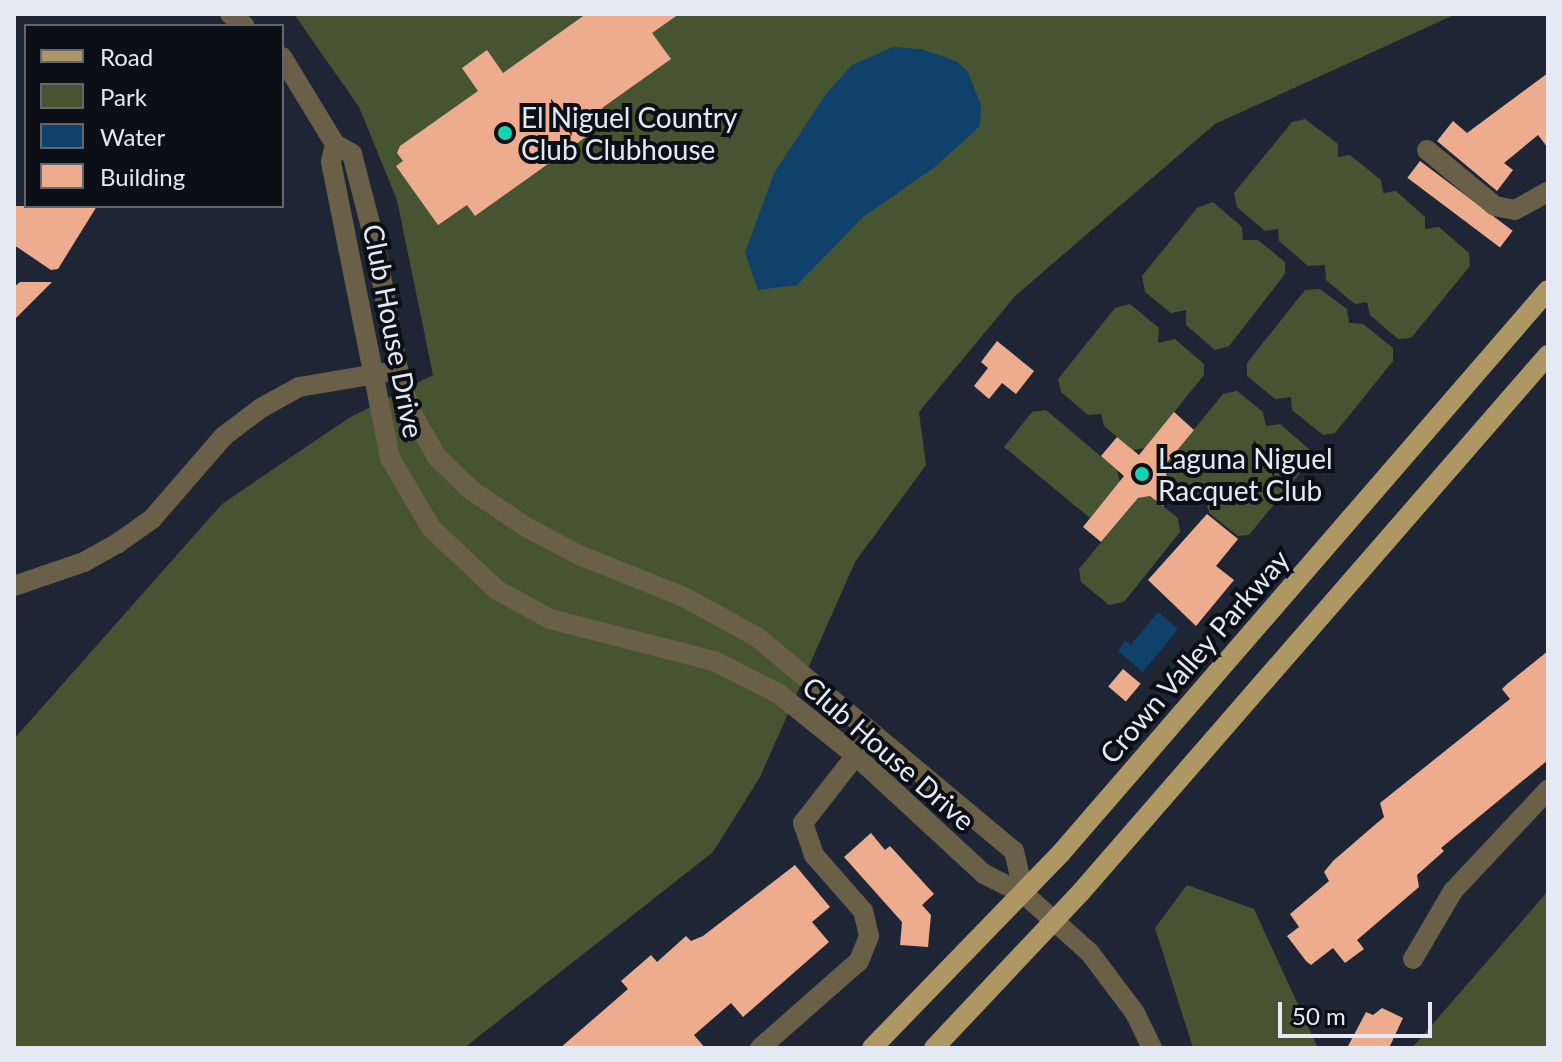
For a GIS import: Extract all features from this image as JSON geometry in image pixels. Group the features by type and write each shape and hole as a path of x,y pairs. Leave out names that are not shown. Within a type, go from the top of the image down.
{"main road":[{"name":"Crown Valley Parkway","path":"872,1048 1024,894 1548,290"},
{"path":"934,1048 1055,922 1548,355"}],"street":[{"name":"Club House Drive","path":"284,60 335,144 352,154 366,202 398,369 410,410 437,457 471,490 579,555 684,597 757,637 875,732 1014,851 1024,894"},
{"name":"Club House Drive","path":"335,144 331,162 390,458 431,528 497,590 550,619 714,661 779,694 856,756 984,874 1024,894 1090,953 1135,1013 1152,1048"},
{"path":"1427,150 1495,206 1515,210 1548,192"},
{"path":"14,586 84,562 152,519 224,436 261,408 299,387 398,369"},
{"path":"760,1048 859,961 869,936 863,911 814,855 803,823 875,732"},
{"path":"1413,959 1453,891 1548,790"}],"green space":[{"path":"294,14 1456,14 1215,124 1015,296 919,412 926,465 855,562 760,777 713,852 464,1048 14,1048 14,739 222,504 349,418 433,375 397,200 359,107"},
{"path":"1305,119 1338,144 1338,157 1350,155 1381,180 1383,193 1396,191 1425,217 1425,229 1439,227 1469,253 1470,266 1411,338 1398,339 1370,315 1367,302 1355,304 1326,280 1325,265 1308,266 1279,241 1278,229 1265,231 1237,207 1234,193 1292,122"},
{"path":"1213,202 1242,227 1243,240 1258,240 1285,262 1285,274 1229,346 1215,350 1186,325 1186,310 1171,313 1145,292 1142,276 1197,208"},
{"path":"1320,289 1347,309 1349,323 1363,324 1393,348 1393,361 1335,433 1323,435 1292,410 1291,397 1275,399 1247,376 1247,363 1305,290"},
{"path":"1130,304 1159,328 1158,343 1175,339 1204,364 1204,375 1145,448 1133,450 1104,426 1101,414 1088,415 1061,392 1058,379 1115,308"},
{"path":"1237,391 1263,412 1266,426 1280,424 1309,449 1308,463 1249,535 1238,536 1209,513 1206,500 1193,500 1167,478 1165,465 1223,394"},
{"path":"1046,410 1117,470 1120,482 1090,518 1004,447 1032,412"},
{"path":"1150,496 1178,518 1180,532 1124,602 1109,605 1081,582 1079,569 1138,498"},
{"path":"1187,885 1254,909 1318,1048 1193,1048 1155,928"},
{"path":"1548,891 1548,1048 1412,1048"}],"water":[{"path":"893,47 921,49 956,61 968,72 981,105 980,126 935,167 863,217 797,285 758,290 745,253 774,173 826,94 852,65"},
{"path":"1158,612 1178,629 1143,672 1118,651 1125,641 1131,645"}],"building":[{"name":"El Niguel Country Club Clubhouse","path":"586,14 679,14 652,33 671,59 602,108 611,119 475,216 467,205 438,225 396,166 403,161 397,153 400,146 478,91 462,68 487,50 503,73"},
{"path":"1548,73 1548,148 1538,135 1504,163 1513,170 1497,191 1437,141 1453,121 1467,133"},
{"path":"1420,161 1513,231 1500,248 1407,178"},
{"path":"14,206 96,208 58,269 51,270 14,245"},
{"path":"20,282 52,282 14,320 14,287"},
{"path":"997,341 1034,371 1016,394 1002,383 989,399 974,386 988,368 981,362"},
{"name":"Laguna Niguel Racquet Club","path":"1174,412 1194,430 1165,465 1167,478 1178,487 1163,506 1150,496 1138,498 1101,542 1083,527 1124,476 1101,456 1117,437 1139,455"},
{"path":"1207,514 1238,539 1216,566 1234,580 1196,626 1148,580"},
{"path":"1548,651 1548,760 1441,848 1444,851 1417,875 1419,887 1357,940 1364,949 1345,963 1333,948 1311,965 1287,936 1299,927 1290,914 1329,881 1324,872 1333,861 1384,817 1380,803 1510,699 1502,689"},
{"path":"1123,669 1141,684 1126,701 1108,687"},
{"path":"871,833 885,850 890,846 934,894 922,905 931,915 928,947 900,945 902,922 844,857"},
{"path":"795,865 830,907 812,922 829,942 743,1017 731,1003 694,1035 705,1048 560,1048 628,989 621,981 651,955 657,962 686,936 691,941 703,936"},
{"path":"1382,1008 1403,1018 1389,1048 1347,1048 1366,1012 1373,1015"}],"place":[{"name":"El Niguel Country Club Clubhouse","path":"505,133"},
{"name":"Laguna Niguel Racquet Club","path":"1142,474"}]}
